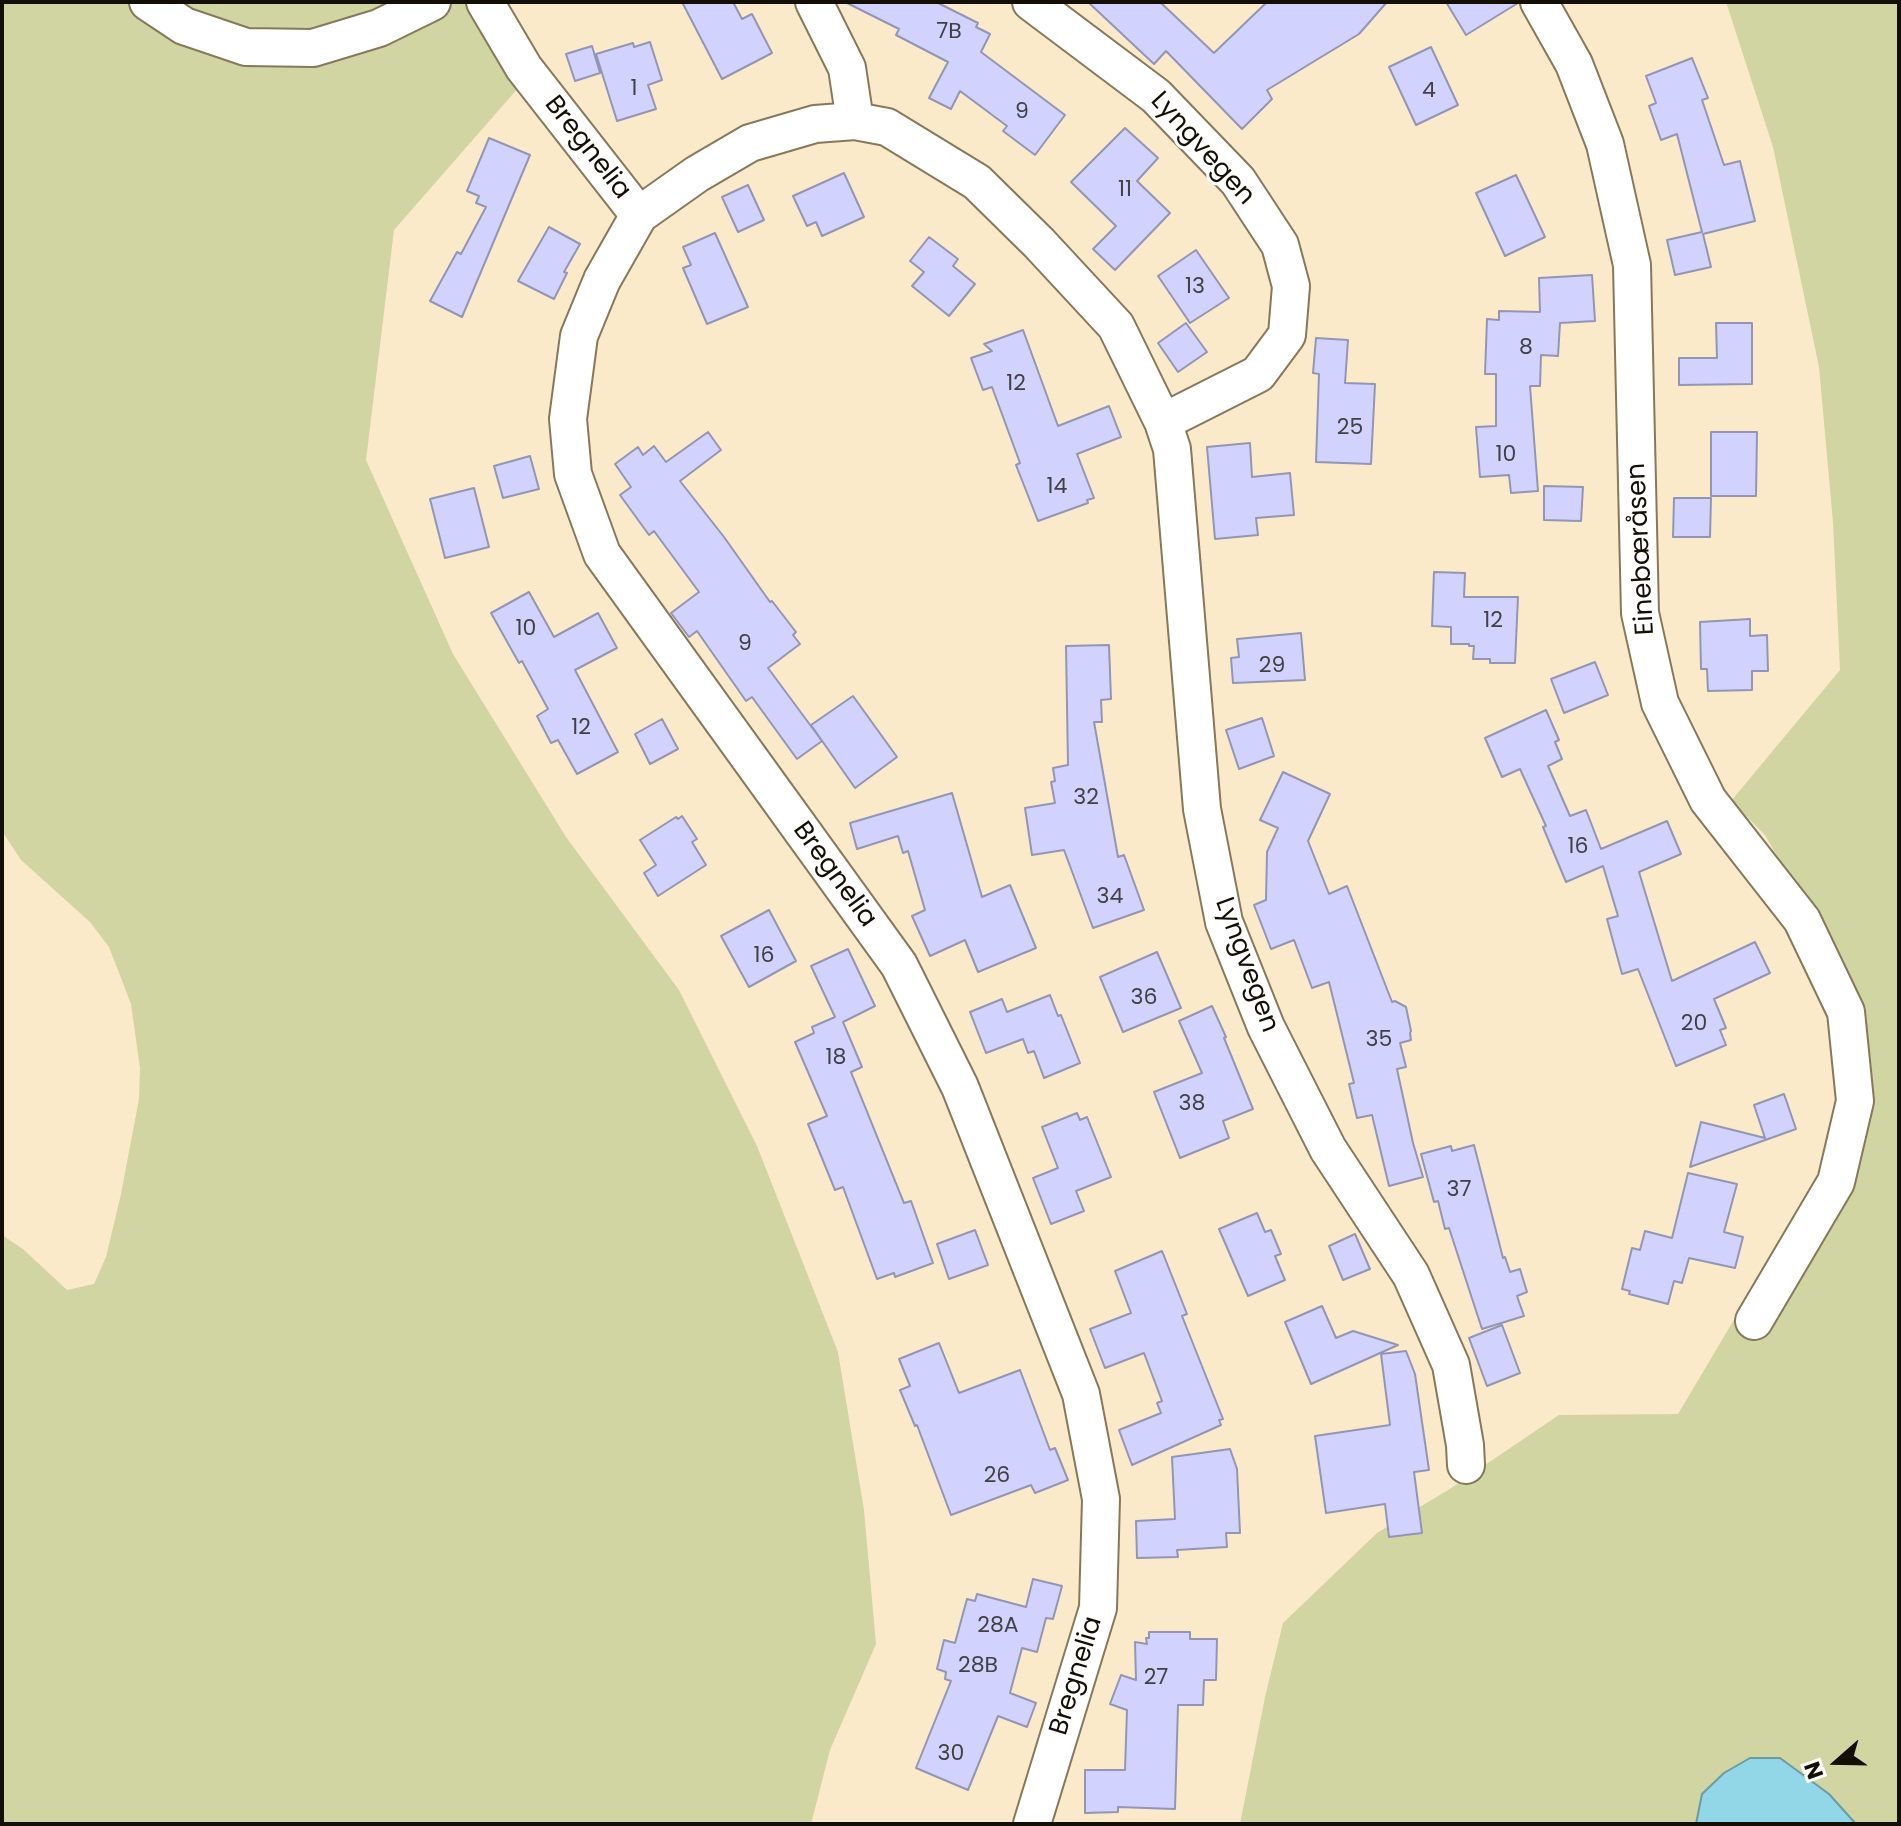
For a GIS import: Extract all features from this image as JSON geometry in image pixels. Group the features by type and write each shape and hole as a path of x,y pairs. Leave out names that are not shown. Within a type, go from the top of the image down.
{"street":[{"path":"148,2 184,26 246,47 313,48 379,28 432,2"},
{"name":"Bregnelia","path":"485,2 524,68 639,215 602,280 579,336 568,419 573,474 602,554 899,965 960,1087 1081,1394 1101,1499 1098,1608 1032,1824"},
{"path":"814,2 847,68 855,121"},
{"name":"Lyngvegen","path":"1031,2 1156,96 1238,181 1280,245 1291,286 1287,335 1258,374 1163,422"},
{"name":"Einebæråsen","path":"1539,2 1574,64 1605,144 1632,265 1640,613 1660,703 1708,800 1802,920 1846,1012 1855,1101 1836,1182 1754,1321"},
{"name":"Lyngvegen","path":"639,215 697,174 750,143 815,124 855,121 887,127 977,182 1116,326 1163,422 1172,449 1202,809 1224,922 1266,1027 1328,1149 1411,1275 1451,1365 1466,1465"}],"green space":[{"path":"2,2 493,2 519,87 394,230 366,460 453,654 566,837 679,990 757,1146 838,1352 864,1510 876,1644 830,1750 811,1824 2,1824 2,1235 23,1249 67,1290 94,1284 106,1257 121,1194 139,1099 140,1068 131,1004 109,947 90,922 21,860 2,831"},
{"path":"1726,2 1899,2 1899,1824 1856,1824 1829,1794 1713,1824 1240,1824 1283,1623 1377,1533 1448,1490 1559,1415 1678,1414 1855,1116 1799,894 1765,835 1731,801 1840,670 1833,522 1819,367 1773,147"}],"water":[{"path":"1750,1758 1780,1758 1829,1794 1856,1824 1696,1824 1702,1794 1724,1773"}],"building":[{"path":"682,2 733,2 742,19 752,14 772,53 722,79"},
{"path":"845,2 936,2 978,23 976,27 990,34 981,52 1065,115 1035,155 1003,131 1007,126 960,91 951,109 929,98 948,62 896,35 899,29"},
{"path":"1088,2 1160,2 1214,53 1267,2 1387,2 1359,34 1267,90 1272,99 1242,129 1166,51 1154,64"},
{"path":"1446,2 1518,2 1518,3 1466,35"},
{"path":"650,42 662,80 648,85 656,109 617,121 596,54 633,43 634,47"},
{"path":"592,46 600,73 575,81 566,54"},
{"path":"1431,47 1458,105 1416,125 1389,67"},
{"path":"1692,58 1708,98 1702,100 1724,165 1740,161 1755,221 1703,234 1711,267 1675,275 1667,240 1702,232 1677,134 1661,140 1649,106 1656,103 1646,76"},
{"path":"1125,128 1158,158 1137,181 1170,213 1115,270 1093,249 1116,226 1071,182"},
{"path":"489,138 530,155 462,317 430,301 457,252 461,254 486,207 476,203 479,196 467,191"},
{"path":"844,173 864,217 822,236 816,222 807,226 793,196"},
{"path":"1516,175 1545,237 1505,256 1476,193"},
{"path":"748,185 764,220 738,232 722,197"},
{"path":"549,227 580,244 564,272 567,273 554,299 518,281"},
{"path":"715,233 748,307 707,324 683,268 691,265 683,247"},
{"path":"929,237 958,259 953,266 975,284 949,316 912,286 924,272 910,261"},
{"path":"1196,250 1229,298 1190,323 1158,276"},
{"path":"1592,275 1595,321 1560,323 1558,356 1541,355 1540,386 1530,386 1538,491 1511,493 1509,475 1480,477 1476,427 1496,426 1496,374 1485,374 1487,319 1499,320 1499,311 1540,312 1539,278"},
{"path":"1186,323 1207,352 1178,372 1158,343"},
{"path":"1716,323 1752,323 1752,384 1679,385 1679,358 1717,358"},
{"path":"1023,330 1058,426 1109,406 1121,437 1077,454 1094,498 1038,521 1016,465 1020,463 992,387 983,390 971,358 992,351 984,344"},
{"path":"1316,338 1348,340 1345,383 1375,384 1371,464 1316,462 1319,374 1313,373"},
{"path":"708,432 721,450 680,481 796,632 793,635 800,644 768,668 822,741 797,759 752,697 746,701 697,631 689,637 671,613 699,592 654,531 649,535 620,495 631,487 615,464 638,447 643,455 654,446 666,462"},
{"path":"1711,432 1757,432 1756,496 1711,496"},
{"path":"1250,443 1252,477 1290,473 1294,515 1256,518 1258,535 1215,539 1207,447"},
{"path":"530,456 539,489 503,498 494,466"},
{"path":"1544,486 1583,487 1581,521 1544,520"},
{"path":"474,488 489,547 445,558 430,499"},
{"path":"1674,498 1711,498 1710,537 1673,537"},
{"path":"1434,572 1465,573 1464,597 1518,597 1515,663 1473,659 1474,646 1451,644 1451,627 1432,626"},
{"path":"529,592 554,637 598,613 617,648 575,670 618,752 577,774 558,740 551,743 537,716 548,709 491,613"},
{"path":"1750,619 1750,636 1767,635 1768,671 1752,671 1752,690 1708,691 1707,669 1701,669 1700,622"},
{"path":"1301,633 1305,680 1233,683 1231,658 1239,657 1237,639"},
{"path":"1109,645 1111,699 1101,700 1102,722 1094,722 1118,857 1124,855 1144,910 1093,928 1064,850 1032,855 1025,808 1055,803 1051,782 1055,781 1053,768 1068,765 1066,646"},
{"path":"1595,662 1608,695 1564,713 1551,679"},
{"path":"853,696 897,757 855,788 811,725"},
{"path":"1546,710 1559,740 1555,742 1562,759 1548,766 1570,816 1586,810 1601,849 1667,821 1681,854 1639,872 1672,981 1755,942 1770,973 1714,999 1726,1028 1720,1030 1726,1045 1676,1066 1638,969 1622,974 1607,919 1618,916 1603,866 1566,882 1543,827 1546,826 1520,769 1502,777 1485,738"},
{"path":"1262,718 1274,756 1239,769 1226,730"},
{"path":"662,719 678,749 650,764 635,734"},
{"path":"1283,772 1330,794 1308,841 1329,894 1347,886 1392,1002 1406,1007 1411,1040 1400,1043 1406,1067 1397,1069 1423,1177 1389,1186 1372,1115 1357,1118 1349,1084 1354,1083 1329,982 1312,988 1294,940 1271,949 1254,905 1266,900 1267,852 1278,828 1260,820"},
{"path":"952,793 982,897 1010,885 1036,948 978,972 965,940 930,956 912,916 925,910 908,851 903,853 898,836 857,849 850,823"},
{"path":"682,816 697,839 692,842 706,865 658,896 644,873 656,865 640,840"},
{"path":"769,910 796,961 749,987 721,936"},
{"path":"848,949 875,1006 843,1022 862,1067 851,1072 904,1203 911,1201 933,1263 895,1277 894,1273 877,1279 843,1187 835,1190 808,1124 827,1116 795,1042 814,1033 812,1027 835,1017 811,966"},
{"path":"1157,952 1181,1008 1123,1032 1100,977"},
{"path":"1050,995 1080,1063 1044,1078 1034,1051 1028,1053 1023,1039 986,1053 970,1012 1002,999 1007,1012"},
{"path":"1212,1006 1253,1109 1223,1121 1229,1138 1180,1158 1154,1092 1202,1073 1179,1021"},
{"path":"1784,1094 1796,1129 1690,1167 1701,1122 1765,1138 1754,1105"},
{"path":"1077,1113 1080,1120 1087,1117 1111,1177 1076,1191 1084,1211 1051,1224 1033,1178 1058,1168 1042,1127"},
{"path":"1474,1145 1503,1258 1510,1272 1520,1269 1527,1292 1517,1296 1524,1316 1482,1329 1449,1228 1445,1229 1438,1201 1434,1202 1421,1154 1451,1146 1452,1151"},
{"path":"1688,1173 1737,1184 1724,1232 1743,1237 1735,1268 1689,1258 1682,1283 1674,1281 1668,1304 1629,1294 1630,1291 1622,1289 1632,1248 1640,1250 1645,1231 1672,1238"},
{"path":"1257,1213 1265,1232 1271,1230 1281,1254 1275,1256 1285,1280 1248,1296 1219,1229"},
{"path":"975,1230 988,1265 949,1279 937,1244"},
{"path":"1355,1234 1370,1269 1343,1280 1329,1246"},
{"path":"1162,1251 1187,1314 1182,1316 1223,1419 1219,1420 1221,1425 1132,1465 1119,1430 1161,1413 1157,1403 1162,1401 1144,1353 1105,1368 1090,1329 1131,1313 1115,1271"},
{"path":"1322,1306 1336,1338 1353,1331 1398,1345 1311,1384 1285,1322"},
{"path":"1502,1325 1520,1373 1487,1386 1469,1338"},
{"path":"939,1343 959,1393 1020,1370 1050,1450 1055,1448 1068,1480 1035,1493 1031,1485 951,1515 917,1425 900,1390 910,1386 899,1359"},
{"path":"1406,1351 1415,1374 1429,1470 1414,1472 1422,1533 1389,1537 1385,1504 1326,1513 1315,1436 1390,1425 1381,1354"},
{"path":"1230,1449 1237,1469 1240,1533 1226,1533 1227,1547 1177,1550 1178,1557 1137,1558 1136,1521 1175,1519 1172,1457"},
{"path":"1033,1579 1062,1586 1053,1619 1046,1618 1037,1652 1022,1648 1010,1693 1036,1703 1027,1727 998,1716 968,1790 916,1768 951,1681 945,1679 946,1672 937,1669 944,1640 955,1643 967,1599 975,1601 977,1594 1026,1607"},
{"path":"1149,1632 1190,1632 1190,1639 1217,1639 1216,1680 1204,1680 1203,1705 1178,1705 1175,1809 1118,1807 1118,1812 1085,1813 1085,1770 1125,1770 1127,1710 1110,1704 1121,1675 1136,1680 1135,1642 1147,1644"}]}
